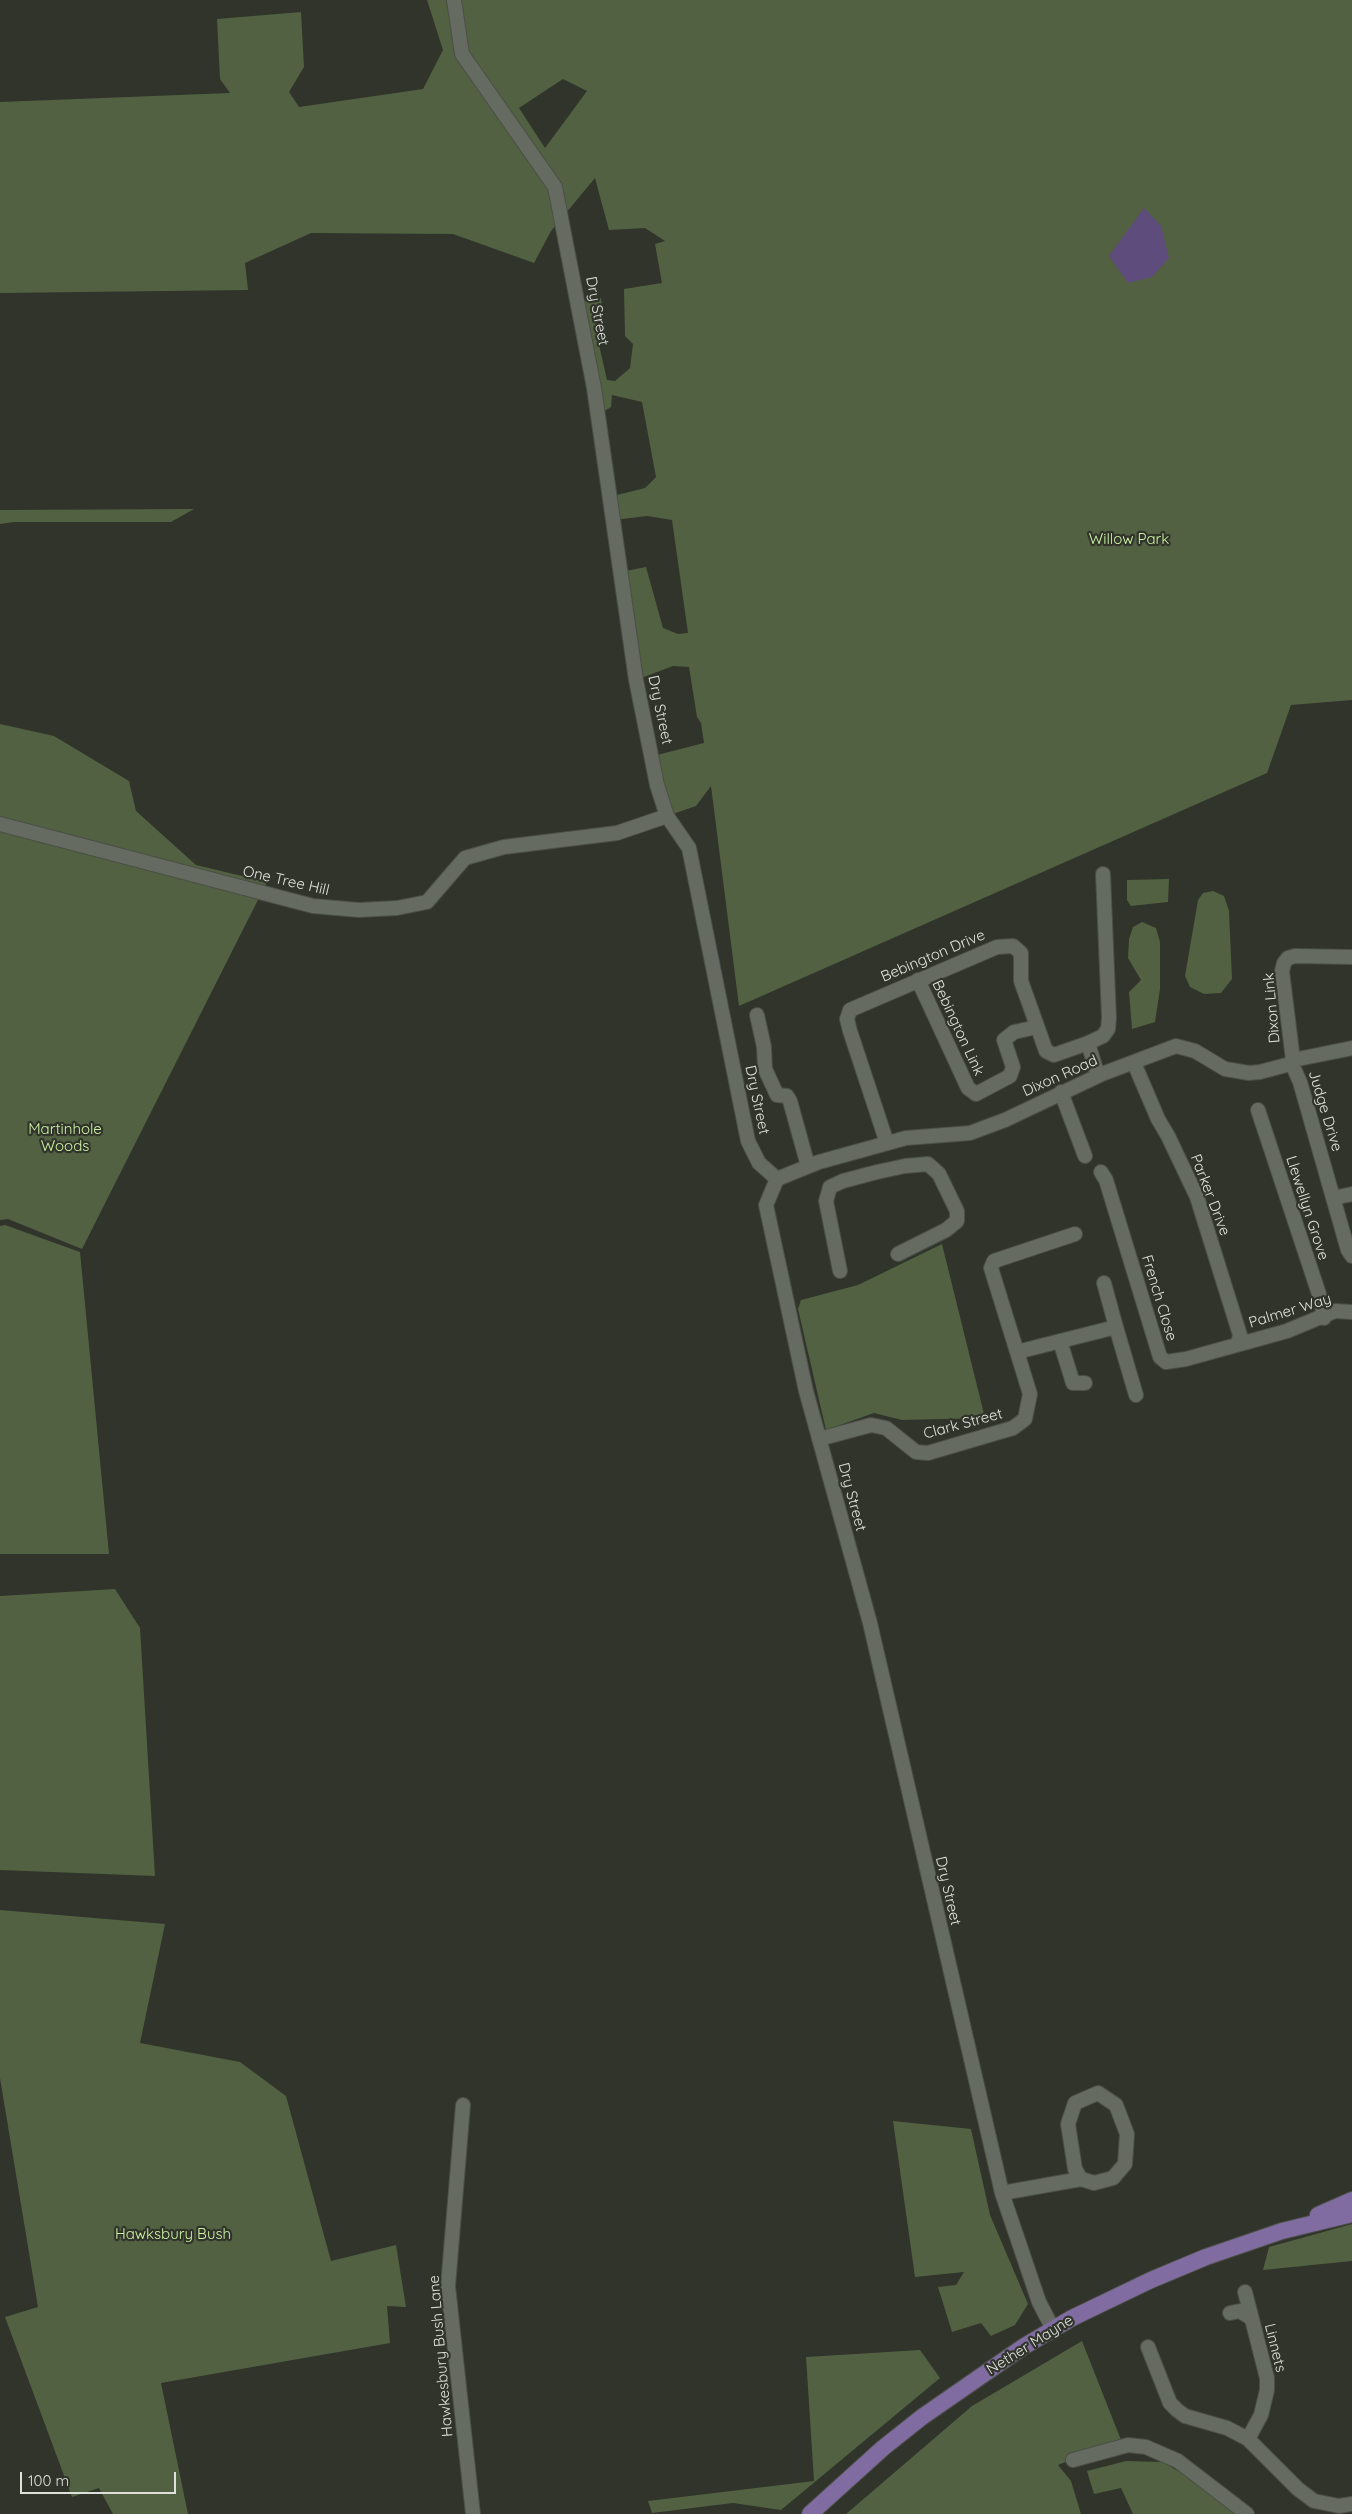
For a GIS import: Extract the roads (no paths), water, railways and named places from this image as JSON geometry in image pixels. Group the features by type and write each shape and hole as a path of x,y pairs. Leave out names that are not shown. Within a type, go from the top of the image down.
{"main road":[{"name":"Nether Mayne","path":"810,2514 876,2454 922,2417 1053,2329 1151,2280 1206,2257 1282,2231 1352,2200"},
{"name":"Nether Mayne","path":"1282,2231 1352,2214"}],"street":[{"name":"Dry Street","path":"454,0 462,54 556,188 594,388 636,680 657,786 667,816 689,848 748,1140 759,1163 777,1179 766,1206 806,1391 870,1623 1002,2193 1039,2302 1053,2329"},
{"name":"One Tree Hill","path":"0,824 313,906 359,910 397,908 427,902 465,858 504,847 617,833 667,816"},
{"name":"Bebington Drive","path":"887,1143 850,1031 848,1014 854,1007 996,947 1013,946 1021,953 1021,981 1046,1051 1050,1054 1059,1054 1103,1036 1108,1029 1103,874"},
{"name":"Dixon Link","path":"1292,1061 1282,971 1284,963 1288,958 1295,956 1352,957"},
{"name":"Bebington Link","path":"918,980 968,1088 976,1094 1010,1076 1013,1067 1004,1040 1014,1032 1037,1026"},
{"path":"758,1015 764,1047 765,1069 777,1095 787,1096 790,1101 808,1166"},
{"path":"1088,1043 1098,1076"},
{"name":"Dixon Road","path":"777,1179 808,1166 906,1138 970,1133 1005,1120 1098,1076 1176,1046 1195,1050 1225,1069 1237,1072 1260,1072 1292,1061 1352,1048"},
{"name":"Judge Drive","path":"1292,1061 1300,1082 1348,1250 1352,1256"},
{"name":"Parker Drive","path":"1134,1063 1158,1119 1197,1197 1240,1335 1238,1343"},
{"path":"1061,1092 1085,1156"},
{"name":"Llewellyn Grove","path":"1258,1110 1321,1300 1324,1318"},
{"path":"852,1153 858,1176"},
{"path":"840,1271 826,1196 834,1184 858,1176 919,1164 928,1164 939,1174 957,1211 957,1221 946,1230 898,1254"},
{"name":"French Close","path":"1100,1172 1106,1180 1160,1358 1172,1362 1238,1343"},
{"path":"1333,1198 1352,1194"},
{"name":"Clark Street","path":"819,1439 871,1425 886,1428 916,1452 928,1453 1014,1428 1024,1419 1030,1394 991,1268 994,1262 1075,1234"},
{"path":"1104,1284 1136,1395"},
{"name":"Palmer Way","path":"1238,1343 1287,1331 1324,1318 1335,1311 1352,1312"},
{"path":"1017,1352 1116,1327"},
{"path":"1060,1341 1073,1382 1085,1383"},
{"path":"1002,2193 1080,2179 1094,2183 1113,2178 1126,2164 1127,2134 1116,2105 1098,2093 1075,2103 1068,2124 1075,2169 1080,2179"},
{"name":"Hawkesbury Bush Lane","path":"464,2106 448,2286 473,2514"},
{"name":"Linnets","path":"1245,2292 1267,2378 1267,2390 1261,2415 1248,2439"},
{"path":"1230,2313 1240,2311 1251,2318"},
{"path":"1148,2347 1170,2402 1177,2410 1185,2416 1226,2428 1248,2439 1298,2489 1314,2501 1339,2506 1352,2504"},
{"path":"1073,2460 1128,2446 1146,2447 1178,2461 1247,2514"}],"park label":[{"name":"Willow Park","path":"1129,539"},
{"name":"Martinhole Woods","path":"65,1138"},
{"name":"Hawksbury Bush","path":"173,2234"}]}
